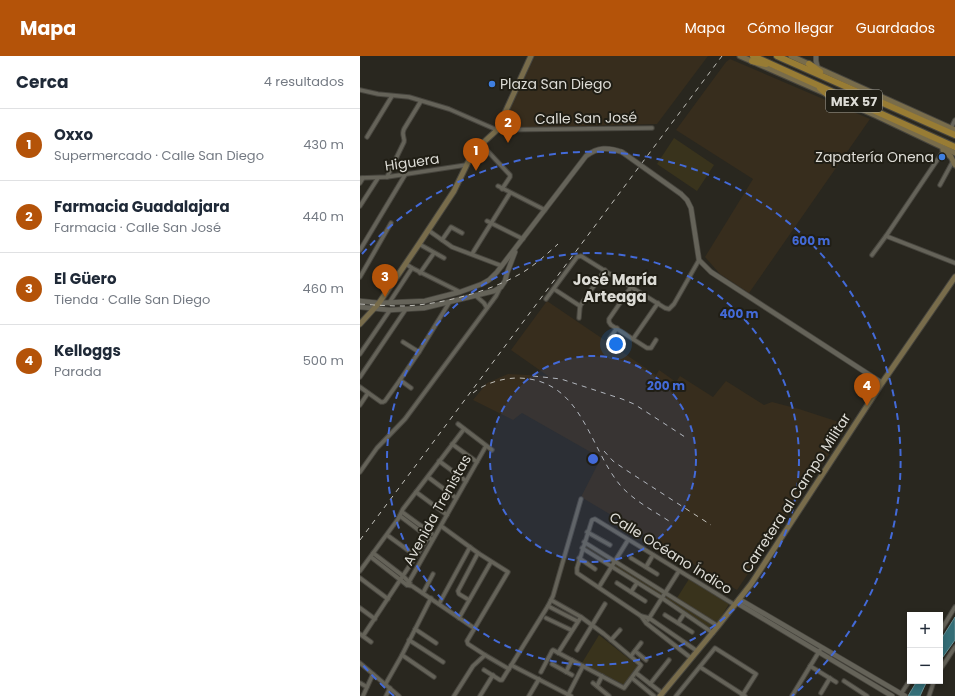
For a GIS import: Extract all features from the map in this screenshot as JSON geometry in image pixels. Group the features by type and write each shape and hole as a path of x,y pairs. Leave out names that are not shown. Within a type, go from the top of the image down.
{"highway":[{"name":"MEX 57","path":"776,56 955,135"},
{"name":"MEX 57","path":"753,59 778,67 955,147"},
{"path":"809,64 831,80"},
{"path":"812,82 828,95"},
{"path":"912,111 914,114 933,126"},
{"path":"877,116 894,120"}],"main road":[{"path":"360,324 379,303 454,191 473,152 497,130 531,56"},
{"path":"740,56 753,59 955,153"},
{"path":"791,56 953,129"},
{"path":"938,145 951,156 954,163"},
{"name":"Carretera al Campo Militar","path":"661,695 713,633 773,551 882,383 955,277"}],"street":[{"path":"816,56 818,68"},
{"name":"Calle San José","path":"360,90 392,96 409,97 449,109 497,130 652,128"},
{"path":"368,138 392,96"},
{"path":"387,177 404,142 402,134 404,129 421,101"},
{"path":"953,129 955,120"},
{"path":"481,144 510,175 510,177 500,188 545,210"},
{"path":"360,301 379,303 425,301 460,292 485,283 494,276 502,266 581,162 593,151 608,148 622,152 681,194 687,200 691,208 699,260 704,266 715,275 882,383"},
{"path":"872,255 944,150"},
{"path":"940,185 954,163"},
{"name":"Higuera","path":"362,178 405,175 466,165"},
{"path":"360,250 405,175"},
{"path":"360,184 362,178"},
{"path":"360,206 378,178"},
{"path":"472,254 510,193"},
{"path":"487,221 492,222 523,239"},
{"path":"360,277 391,223"},
{"path":"442,240 451,227 462,233"},
{"path":"428,230 452,247 502,266"},
{"path":"886,236 955,263"},
{"path":"419,244 444,258"},
{"path":"360,472 377,448 405,419 496,296 505,281 516,248"},
{"path":"420,273 434,253"},
{"path":"546,299 577,257 581,256 665,308 669,309 674,304 699,260"},
{"path":"406,264 420,273 460,292"},
{"path":"389,302 412,268"},
{"path":"578,318 580,306 605,270"},
{"path":"631,286 609,319 609,322 611,325 647,348 651,348 656,340"},
{"path":"360,306 390,310 424,308 476,296 494,291 501,287"},
{"path":"554,289 580,306"},
{"path":"476,296 487,308"},
{"path":"360,387 383,402 385,401 419,352 449,303"},
{"path":"633,339 658,303"},
{"path":"360,377 406,309"},
{"path":"360,354 390,310"},
{"path":"610,338 617,328"},
{"path":"403,342 419,352"},
{"path":"400,380 411,388"},
{"path":"360,405 368,393"},
{"path":"458,424 492,450"},
{"path":"360,571 387,535 416,492 464,429"},
{"path":"452,444 477,462"},
{"name":"Avenida Trenistas","path":"408,583 486,446"},
{"path":"440,461 466,481"},
{"path":"428,477 456,498"},
{"path":"416,492 447,515"},
{"path":"484,670 502,680 548,606 581,499"},
{"path":"401,514 435,536"},
{"path":"401,514 432,540"},
{"name":"Calle Océano Índico","path":"587,532 591,521 595,519 679,571 737,602"},
{"path":"441,526 491,562 508,572 467,640 467,643 485,655 539,679 570,695 583,666"},
{"path":"610,545 587,532 579,558 577,572 641,616 646,623 691,658"},
{"path":"372,642 362,635 375,619 431,533"},
{"path":"387,535 416,556"},
{"path":"599,587 628,540"},
{"path":"584,542 718,626"},
{"path":"439,604 470,547"},
{"path":"582,548 662,598 713,633"},
{"path":"373,553 412,586 474,628"},
{"path":"469,600 459,594 458,591 478,553"},
{"path":"646,567 653,555"},
{"path":"370,557 402,578"},
{"path":"579,558 595,569"},
{"path":"631,558 657,574"},
{"path":"459,618 491,562"},
{"path":"646,623 679,571"},
{"path":"423,593 433,574"},
{"path":"360,578 388,599"},
{"path":"631,592 637,582"},
{"path":"617,583 645,601"},
{"path":"385,685 402,655 430,598"},
{"path":"541,672 553,650 624,688 641,665 581,617 551,600"},
{"path":"737,602 820,650 903,695 908,684"},
{"path":"577,650 605,604"},
{"path":"548,606 577,621"},
{"path":"943,627 955,607"},
{"path":"360,608 375,619"},
{"path":"665,614 692,632"},
{"path":"678,623 684,614"},
{"path":"641,616 649,618 697,651"},
{"path":"558,653 577,621 581,617"},
{"path":"546,618 572,630"},
{"path":"415,629 436,643"},
{"path":"611,640 620,630"},
{"path":"409,640 443,662"},
{"path":"631,656 641,643"},
{"path":"943,665 955,647"},
{"path":"676,696 700,666 715,648 756,674 744,696 700,666"},
{"path":"792,696 820,650"},
{"path":"820,650 892,696"},
{"path":"635,651 646,660"},
{"path":"402,655 434,677"},
{"path":"454,696 473,666 485,655"},
{"path":"566,672 572,660"},
{"path":"650,684 669,660"},
{"path":"360,663 399,696"},
{"path":"552,664 572,675"},
{"path":"810,666 836,682"},
{"path":"636,672 661,695"},
{"path":"363,696 373,674"},
{"path":"480,696 493,676"},
{"path":"602,676 595,685 609,696"},
{"path":"632,678 654,696"},
{"path":"821,693 830,678"},
{"path":"529,696 539,679"},
{"path":"844,681 868,696"},
{"path":"360,683 367,687"},
{"path":"929,696 933,684"},
{"path":"386,696 390,688"},
{"path":"859,696 861,692"}],"shaded area":[{"path":"535,56 708,56 657,124 504,128 502,125"},
{"path":"730,59 870,119 749,293 720,274 705,257 753,179 676,130 726,62"},
{"path":"674,138 714,165 697,191 657,164"},
{"path":"547,301 656,375 659,370 676,382 680,376 713,397 726,381 764,405 772,402 839,422 852,420 737,590 581,497 601,458 522,413 513,420 473,400 487,383 508,374 548,376 511,350"},
{"path":"585,544 713,624 710,629 584,547"},
{"path":"689,579 729,604 717,623 677,598"},
{"path":"599,635 638,666 624,685 582,663"}],"water":[{"path":"955,617 955,640 943,657 943,636"},
{"path":"915,684 926,684 920,696 908,696"}],"railway":[{"path":"360,540 722,56"},
{"path":"360,304 397,306 418,305 466,296 498,285 525,271 538,262 558,244"},
{"path":"533,376 561,379 622,399 634,404 685,437"},
{"path":"473,393 483,386 494,382 518,378 539,381 556,390 570,402 581,417 609,469 620,485 649,509 669,521"},
{"path":"604,451 613,461 626,470 711,525"}],"place":[{"name":"Plaza San Diego","path":"492,84"},
{"name":"Farmacia Guadalajara","path":"508,143"},
{"name":"Zapatería Onena","path":"942,157"},
{"name":"Oxxo","path":"476,171"},
{"name":"El Güero","path":"385,297"},
{"name":"Kelloggs","path":"867,406"}],"district":[{"name":"José María Arteaga","path":"615,288"}]}
